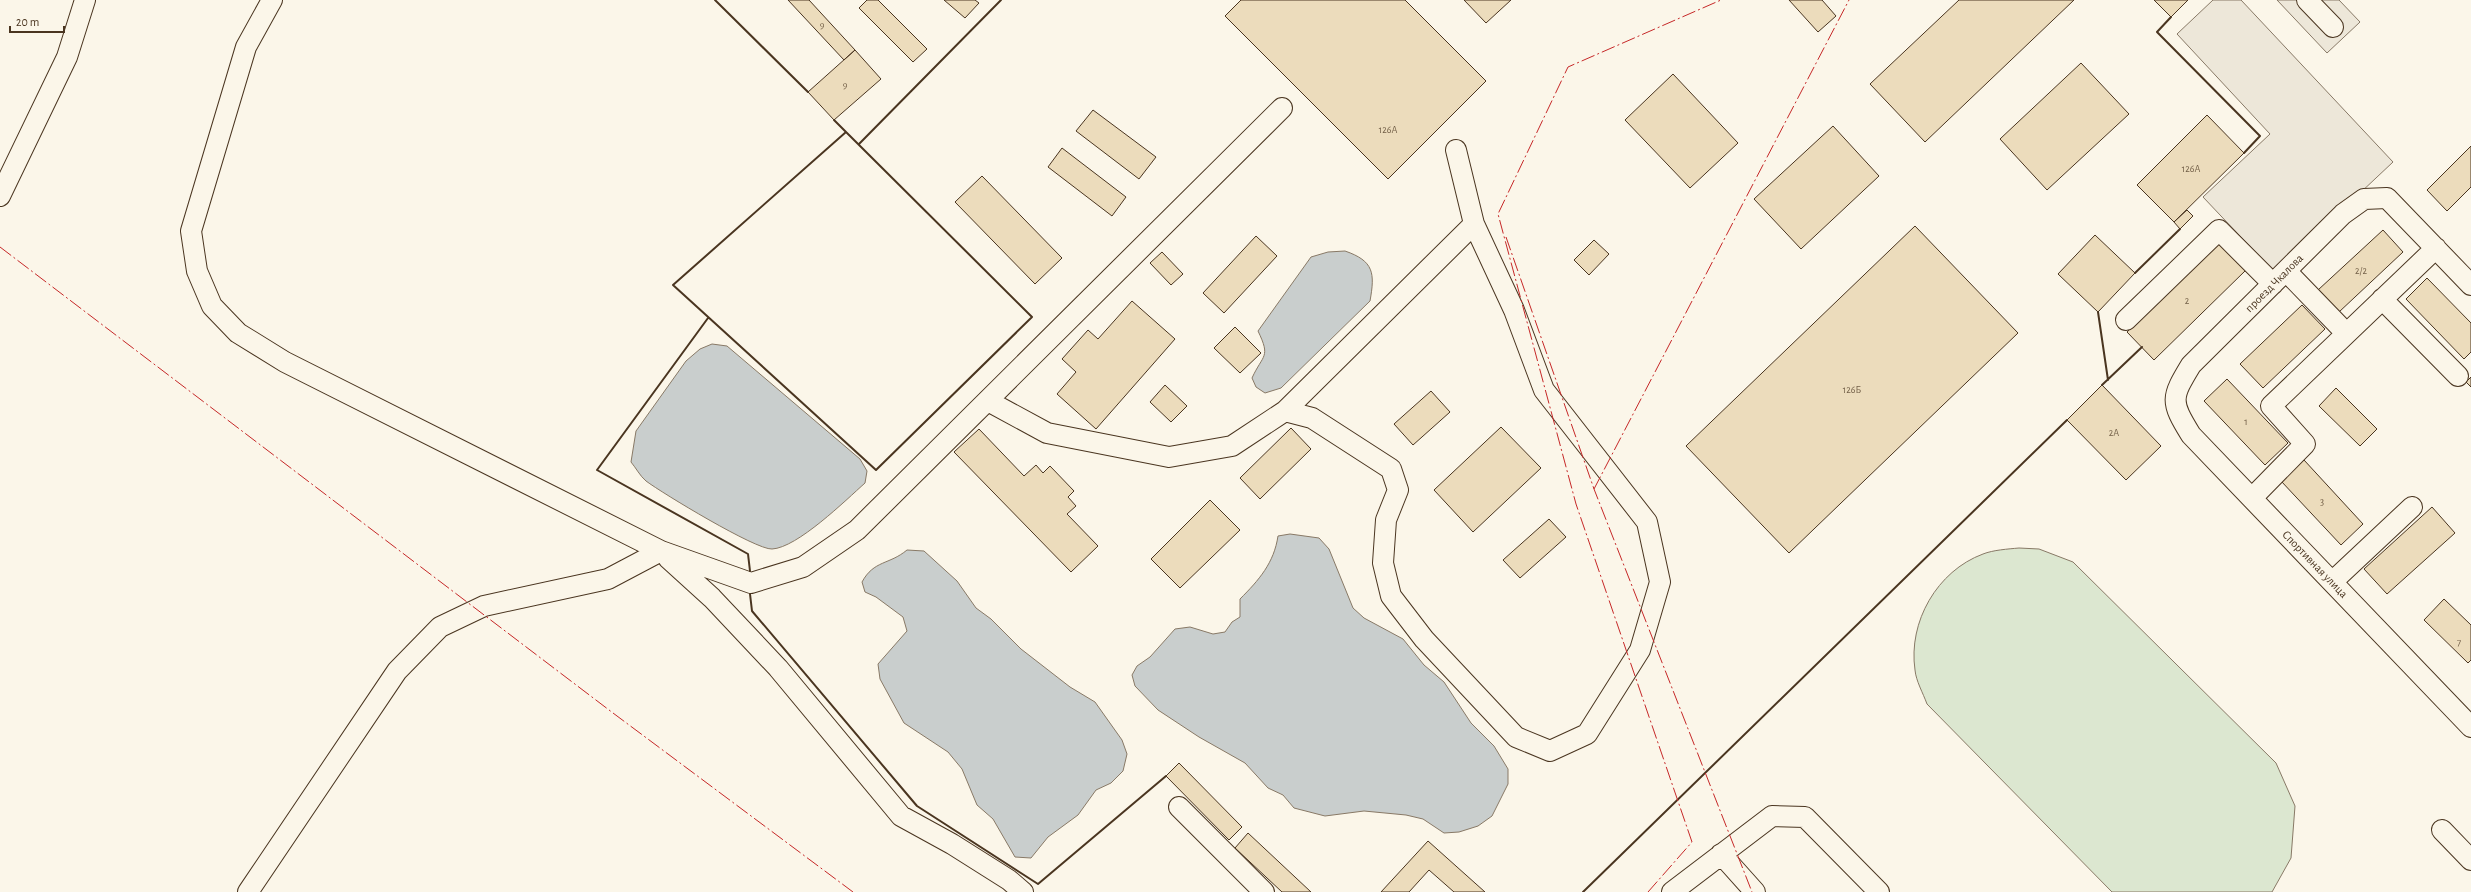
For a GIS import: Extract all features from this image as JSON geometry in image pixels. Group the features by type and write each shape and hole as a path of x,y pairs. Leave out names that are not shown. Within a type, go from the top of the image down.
{"street":[{"path":"0,196 68,57 85,0"},
{"path":"272,0 246,47 192,231 197,271 212,306 238,332 285,362 661,551 751,583 803,567 857,530 1282,108"},
{"path":"2307,0 2333,27"},
{"path":"1285,412 1312,418 1391,469 1398,490 1386,520 1383,563 1391,596 1424,639 1516,737 1550,751 1587,734 1640,650 1660,582 1647,522 1544,390 1514,310 1474,224 1456,150"},
{"name":"проезд Чкалова","path":"2175,391 2192,365 2343,214 2364,199 2387,198 2436,248"},
{"path":"988,400 1047,433 1169,457 1232,446 1285,412 1474,224"},
{"path":"2126,320 2219,230 2279,277 2346,333"},
{"path":"2252,498 2305,444 2271,406 2346,333 2436,248 2471,285"},
{"path":"2382,299 2458,376"},
{"name":"Спортивная улица","path":"2175,391 2178,414 2192,435 2471,727"},
{"path":"2332,582 2412,507"},
{"path":"248,892 398,671 440,627 484,606 608,579 661,551"},
{"path":"661,551 712,598 778,668 901,816 952,844 1009,880 1023,892"},
{"path":"1179,807 1264,892"},
{"path":"1672,892 1772,816 1806,817 1879,892"},
{"path":"2442,830 2471,860"},
{"path":"1722,854 1755,892"}],"green space":[{"path":"2019,548 2039,549 2073,562 2276,763 2295,806 2291,858 2272,892 2112,892 1927,704 1918,683 1915,670 1914,652 1916,634 1921,617 1929,600 1939,586 1952,573 1967,562 1983,554"}],"shaded area":[{"path":"2213,0 2241,0 2393,162 2275,273 2203,197 2270,134 2177,34"},
{"path":"2277,0 2339,0 2360,22 2327,53"},
{"path":"1345,251 1362,259 1370,269 1372,276 1372,291 1370,301 1281,388 1265,393 1256,387 1252,378 1264,356 1265,351 1258,331 1311,257 1328,252"},
{"path":"712,344 727,346 860,459 867,471 865,483 846,500 821,522 794,541 782,547 772,549 763,547 709,520 646,481 631,462 636,431 686,361 700,349"},
{"path":"1290,534 1319,538 1329,549 1353,608 1364,618 1403,639 1424,665 1444,682 1471,723 1494,746 1508,769 1508,784 1492,816 1478,826 1459,832 1444,833 1423,819 1406,815 1364,811 1325,816 1294,808 1283,795 1268,788 1245,763 1199,737 1158,710 1135,686 1132,675 1137,666 1150,657 1175,629 1190,627 1213,634 1225,632 1232,622 1240,617 1240,599 1265,570 1273,555 1278,536"},
{"path":"907,550 924,551 957,581 976,608 991,619 1021,649 1070,687 1095,702 1122,740 1127,754 1123,771 1111,783 1096,790 1078,815 1048,837 1031,858 1015,857 993,819 977,805 962,769 948,752 904,723 880,679 878,664 907,631 903,617 876,597 865,592 862,582 877,566"}],"building":[{"path":"788,0 809,0 855,50 844,60"},
{"path":"867,0 878,0 927,49 913,62 859,8"},
{"path":"944,0 975,0 979,3 965,18"},
{"path":"1241,0 1405,0 1486,81 1388,179 1225,16"},
{"path":"1464,0 1511,0 1486,23"},
{"path":"1789,0 1822,0 1836,16 1818,32"},
{"path":"1959,0 2074,0 1925,142 1870,84"},
{"path":"2154,0 2188,0 2171,17"},
{"path":"855,50 881,79 834,120 808,92"},
{"path":"2081,63 2129,114 2047,190 2000,139"},
{"path":"1673,74 1738,143 1690,188 1625,120"},
{"path":"1093,110 1156,157 1139,179 1076,131"},
{"path":"2207,115 2244,153 2174,222 2137,185"},
{"path":"1833,126 1879,176 1801,249 1754,199"},
{"path":"2471,146 2471,187 2447,211 2427,190"},
{"path":"1062,148 1126,197 1112,216 1048,167"},
{"path":"982,176 1062,258 1035,284 955,202"},
{"path":"2187,210 2193,216 2180,229 2174,222"},
{"path":"1915,226 2018,333 1789,553 1686,446"},
{"path":"2383,230 2403,252 2339,312 2318,290"},
{"path":"2095,235 2135,273 2098,312 2058,274"},
{"path":"1256,236 1277,256 1224,313 1203,293"},
{"path":"1594,240 1609,254 1589,275 1574,260"},
{"path":"2220,243 2246,270 2154,360 2127,332"},
{"path":"1162,252 1183,274 1171,285 1150,263"},
{"path":"2427,278 2471,323 2471,352 2464,359 2406,299"},
{"path":"1132,301 1175,339 1096,429 1057,394 1076,372 1062,359 1088,330 1098,339"},
{"path":"2302,305 2325,329 2263,388 2240,364"},
{"path":"1235,327 1261,353 1240,373 1214,348"},
{"path":"2471,377 2471,387 2466,382"},
{"path":"2227,379 2288,443 2265,465 2204,401"},
{"path":"1165,385 1187,406 1171,422 1150,402"},
{"path":"2102,385 2161,446 2126,480 2067,420"},
{"path":"2336,388 2377,429 2360,446 2319,406"},
{"path":"1431,391 1450,412 1413,445 1394,424"},
{"path":"1501,427 1541,468 1473,532 1434,490"},
{"path":"1291,428 1311,449 1260,499 1240,478"},
{"path":"979,429 1024,476 1036,465 1043,473 1050,466 1074,491 1068,497 1076,506 1067,514 1098,546 1071,572 954,452"},
{"path":"2304,460 2363,524 2341,545 2281,481"},
{"path":"1210,500 1240,530 1180,588 1151,559"},
{"path":"2432,507 2455,533 2387,594 2364,569"},
{"path":"1549,519 1566,537 1520,578 1503,560"},
{"path":"2444,599 2471,625 2471,660 2468,663 2424,620"},
{"path":"1179,763 1242,827 1229,840 1166,776"},
{"path":"1248,833 1311,892 1282,892 1235,848"},
{"path":"1428,841 1485,892 1454,892 1429,870 1409,892 1381,892"}],"wall":[{"path":"715,0 808,92"},
{"path":"859,144 1001,0"},
{"path":"2171,17 2157,32 2260,136 2244,153"},
{"path":"834,120 846,132 673,285 876,470 1032,317 846,132"},
{"path":"2135,273 2180,229"},
{"path":"2098,312 2108,380"},
{"path":"708,318 597,470 748,554 750,571"},
{"path":"2102,385 2142,347"},
{"path":"1583,892 2067,420"},
{"path":"750,594 752,611 917,806 1038,884 1166,776"}],"power":[{"path":"1648,892 1692,842 1576,504 1498,214 1568,67 1721,0"},
{"path":"1594,489 1849,0"},
{"path":"1506,237 1594,489 1752,892"},
{"path":"0,247 613,713 853,892"}]}
